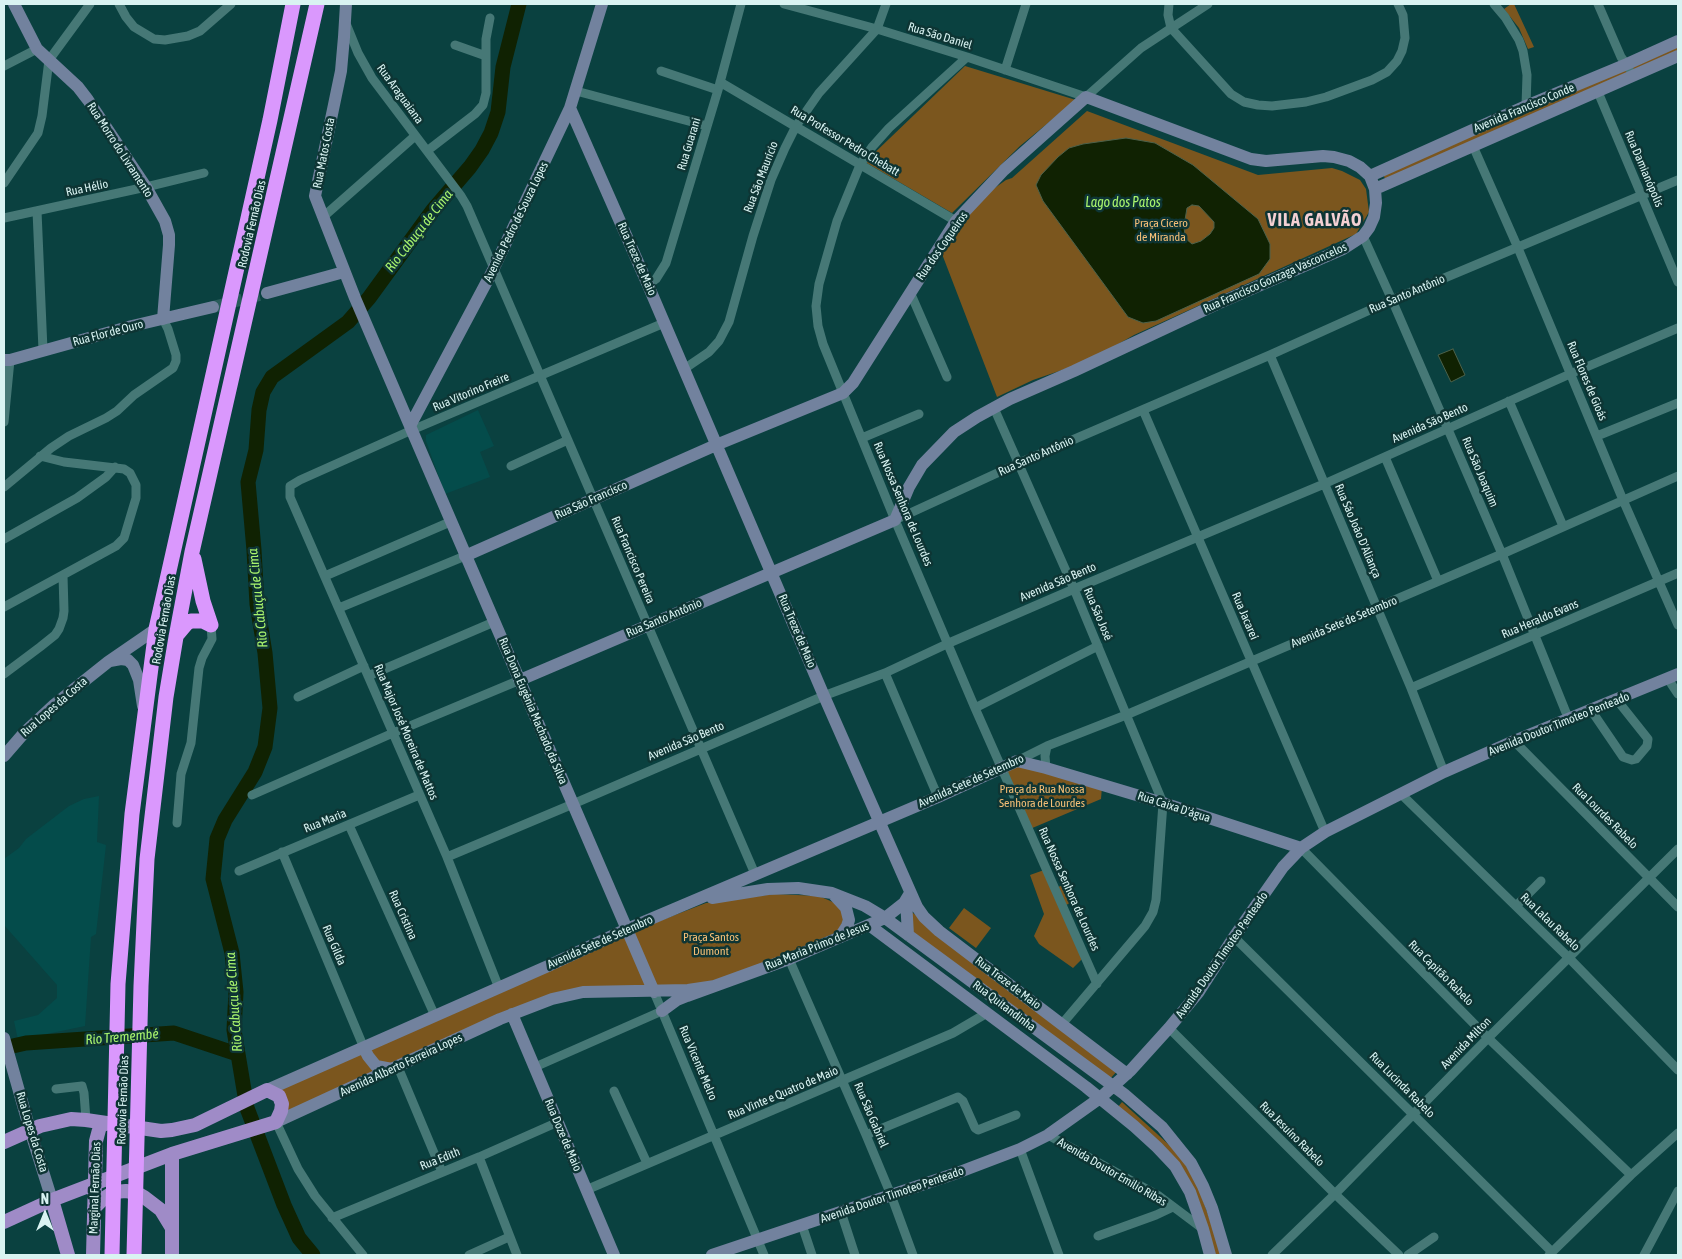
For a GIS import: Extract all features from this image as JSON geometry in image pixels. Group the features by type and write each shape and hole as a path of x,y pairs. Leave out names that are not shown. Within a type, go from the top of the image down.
{"highway":[{"name":"Rodovia Fernão Dias","path":"112,1255 118,984 132,814 156,629 270,120 293,4"},
{"name":"Rodovia Fernão Dias","path":"134,1255 141,986 147,859 151,814 176,637 192,552 317,4"},
{"path":"192,552 203,601 211,625"},
{"path":"176,637 187,623 191,621 211,625"}],"main road":[{"path":"4,1142 30,1130 57,1121 86,1120 161,1131 172,1130 195,1124 263,1092 279,1096 282,1104 282,1111 273,1123"},
{"name":"Avenida Alberto Ferreira Lopes","path":"4,1222 52,1200 172,1154 273,1123"},
{"name":"Marginal Fernão Dias","path":"93,1255 98,1130 100,1126 105,1124"},
{"path":"172,1154 172,1255"},
{"path":"94,1208 114,1192 126,1191 137,1193 144,1196 161,1210 172,1229"},
{"name":"Rua Lopes da Costa","path":"52,1200 68,1255"}],"street":[{"name":"Rua Morro do Livramento","path":"14,4 37,49 88,100 146,187 165,221 169,235 163,318"},
{"path":"4,183 38,133 49,60 90,4"},
{"path":"119,4 126,17 134,26 154,39 164,40 188,36 200,31 231,4"},
{"name":"Rua Matos Costa","path":"346,4 341,70 315,196 366,324"},
{"name":"Avenida Pedro de Souza Lopes","path":"411,428 493,270 570,108 602,4"},
{"name":"Rua Guarani","path":"648,285 656,278 666,263 719,86 741,4"},
{"name":"Rua São Daniel","path":"784,4 877,29 1086,97"},
{"name":"Rua São Maurício","path":"684,369 709,352 719,341 729,322 771,180 784,148 796,126 819,94 877,29 886,4"},
{"path":"1005,70 1026,4"},
{"path":"1169,4 1168,14 1171,28 1231,94 1244,102 1272,106 1306,102 1326,97 1372,80 1387,72 1397,62 1406,38 1403,15 1398,4"},
{"path":"1208,4 1141,48 1086,97 1251,159 1266,161 1323,156 1334,157 1348,160 1370,176"},
{"path":"1494,4 1505,17 1519,40 1523,51 1527,75 1526,106"},
{"path":"1598,4 1621,57 1627,64 1633,77"},
{"path":"427,151 483,105 486,93 486,38 490,18"},
{"name":"Rua Araguaiana","path":"345,19 352,40 364,65 414,136 447,176"},
{"name":"Avenida Francisco Conde","path":"1370,176 1678,40"},
{"path":"455,45 486,56"},
{"path":"4,66 37,49"},
{"name":"Avenida Francisco Conde","path":"1375,189 1678,56"},
{"name":"Rua Nossa Senhora de Lourdes","path":"967,57 889,128 872,147 860,165 837,221 819,284 816,306 818,326 823,344 895,520 1096,984"},
{"name":"Rua Professor Pedro Chebatt","path":"661,71 719,86 796,126 956,221"},
{"path":"576,91 707,126"},
{"name":"Rua Damianópolis","path":"1598,92 1676,270 1678,282"},
{"name":"Rua dos Coqueiros","path":"843,393 853,383 956,221 1004,170 1086,97"},
{"name":"Rua Treze de Maio","path":"570,108 879,821 908,896 924,917 939,931 1127,1074"},
{"path":"323,217 414,136"},
{"name":"Rua Flores de Gioás","path":"1473,146 1518,248 1623,500 1678,624"},
{"path":"1384,171 1382,178 1389,183"},
{"name":"Rua Hélio","path":"4,218 204,173"},
{"name":"Rua Francisco Pereira","path":"447,176 461,196 755,874"},
{"name":"Rua Francisco Gonzaga Vasconcelos","path":"895,520 909,487 922,465 954,432 994,408 1217,304 1343,249 1363,236 1374,217 1376,203 1375,189 1370,176"},
{"name":"Rua Santo Antônio","path":"252,795 393,733 895,520 1018,463 1270,355 1392,300 1678,180"},
{"path":"37,211 43,350"},
{"name":"Rua São Joaquim","path":"1363,236 1502,554 1569,720"},
{"path":"267,293 344,272"},
{"path":"910,292 947,377"},
{"name":"Rua Flor de Ouro","path":"7,360 163,318 213,307"},
{"path":"4,487 40,456 69,436 117,411 134,395 173,368 176,355 163,318"},
{"name":"Rua Vitorino Freire","path":"290,486 411,428 540,377 664,323"},
{"name":"Rua Dona Eugênia Machado da Silva","path":"366,324 654,992"},
{"name":"Avenida São Bento","path":"447,857 824,696 885,673 949,643 1197,536 1324,484 1678,328"},
{"name":"Rua Sáo Joáo D'Aliança","path":"1270,355 1411,688 1444,772"},
{"path":"4,422 7,360"},
{"name":"Rua São Francisco","path":"339,608 465,556 716,445 843,393"},
{"path":"1509,401 1563,526"},
{"path":"1597,436 1678,403"},
{"name":"Rua São José","path":"994,408 1074,589 1163,803"},
{"name":"Rua Jacareí","path":"1143,410 1325,832"},
{"path":"862,438 919,414"},
{"path":"511,466 568,440"},
{"path":"4,607 116,546 124,538 131,518 137,491 130,473 115,467 64,462 40,456"},
{"path":"1385,457 1438,582"},
{"path":"4,539 77,498 106,477 115,467"},
{"name":"Avenida Sete de Setembro","path":"263,1092 499,988 627,929 938,797 1047,746 1126,715 1438,582 1678,476"},
{"name":"Rua Major José Moreira de Mattos","path":"290,486 290,497 447,857 499,988"},
{"path":"325,576 450,522"},
{"name":"Rua Heraldo Evans","path":"1411,688 1678,573"},
{"path":"4,674 59,629 64,611 63,575"},
{"path":"368,676 494,622"},
{"path":"177,822 181,774 190,743 199,668 212,639 211,625"},
{"name":"Rua Lopes da Costa","path":"4,756 35,722 108,662 156,629"},
{"path":"975,708 1098,646"},
{"path":"108,662 121,659 128,660 133,665 139,680 145,716"},
{"path":"298,697 364,666"},
{"path":"885,673 938,797"},
{"path":"1673,676 1678,694"},
{"name":"Avenida Doutor Timoteo Penteado","path":"712,1255 891,1195 1020,1149 1048,1134 1114,1086 1169,1028 1198,993 1234,937 1283,868 1301,848 1325,832 1444,772 1514,741 1673,676"},
{"path":"1591,710 1624,757 1632,760 1636,759 1647,746 1648,739 1617,700"},
{"name":"Rua Lourdes Rabelo","path":"1514,741 1678,907"},
{"path":"1046,768 1045,756 1047,746"},
{"name":"Rua Caixa D'água","path":"1017,761 1163,803 1301,848"},
{"name":"Rua Lalau Rabelo","path":"1401,794 1569,958 1678,1070"},
{"name":"Rua Maria","path":"239,871 420,795"},
{"path":"1062,1024 1145,926 1153,912 1156,900 1163,803"},
{"name":"Rua Cristina","path":"349,825 435,1016"},
{"name":"Rua Capitão Rabelo","path":"1301,848 1488,1038 1631,1175"},
{"name":"Avenida Milton","path":"1272,1255 1678,849"},
{"name":"Rua Gilda","path":"282,852 364,1048"},
{"path":"1516,906 1541,881"},
{"name":"Rua Quitandinha","path":"695,900 768,889 798,888 832,893 865,906 885,918 1114,1086 1162,1127 1191,1162 1212,1208 1226,1255"},
{"path":"832,893 846,908 848,914 847,926 840,937"},
{"path":"908,896 908,935"},
{"name":"Rua Maria Primo de Jesus","path":"715,986 788,959 885,918 897,909 908,896"},
{"name":"Rua Quitandinha","path":"869,925 987,1012 1134,1126 1175,1166 1190,1192 1203,1229"},
{"name":"Rua Lucinda Rabelo","path":"1234,937 1414,1114 1550,1253"},
{"name":"Rua São Gabriel","path":"788,959 866,1135 891,1195 912,1255"},
{"path":"535,1067 662,1011 677,1000 715,986"},
{"name":"Avenida Alberto Ferreira Lopes","path":"273,1123 512,1014 552,999 599,991 654,992 715,986"},
{"name":"Rua Vicente Melro","path":"654,992 764,1255"},
{"name":"Rua Vinte e Quatro de Maio","path":"586,1190 953,1033 987,1012"},
{"name":"Rua Doze de Maio","path":"512,1014 614,1255"},
{"name":"Rua Jesuíno Rabelo","path":"1169,1028 1335,1194 1399,1255"},
{"name":"Rua Lopes da Costa","path":"4,1038 52,1200"},
{"path":"364,1048 376,1066 395,1068 442,1172"},
{"path":"56,1089 82,1086 86,1120"},
{"path":"614,1091 646,1163"},
{"path":"866,1135 955,1097 963,1101 975,1128 978,1130 1016,1115"},
{"name":"Rua Edith","path":"332,1218 478,1158 558,1122"},
{"path":"273,1123 315,1196 363,1255"},
{"path":"1550,1253 1631,1175 1678,1133"},
{"name":"Avenida Doutor Emilio Ribas","path":"1048,1134 1158,1196 1203,1229"},
{"path":"1020,1149 1059,1255"},
{"path":"478,1158 517,1255"},
{"path":"1644,1255 1678,1191"},
{"path":"1098,1236 1173,1207"},
{"path":"841,1212 855,1255"},
{"path":"802,1225 812,1255"},
{"path":"1203,1229 1210,1255"},
{"path":"1408,1255 1434,1236"},
{"path":"469,1255 509,1237"}],"shaded area":[{"path":"478,410 494,446 480,452 490,477 445,494 426,441 426,435"},
{"path":"99,796 97,842 106,845 96,934 91,937 85,1026 18,1040 14,1021 38,1015 57,998 57,985 4,925 4,859 19,848 26,839 69,806 84,799"}],"green space":[{"path":"1514,4 1534,47 1528,49 1519,28 1504,9"},
{"path":"1678,44 1678,52 1386,181 1383,174"},
{"path":"965,66 1076,100 1020,146 952,213 865,162"},
{"name":"Praça Cícero de Miranda","path":"1087,111 1258,175 1332,168 1342,171 1360,180 1366,189 1369,212 1356,234 1134,335 1106,351 1068,368 1033,380 997,397 942,254 967,217 989,192 1012,178"},
{"name":"Praça da Rua Nossa Senhora de Lourdes","path":"1021,764 1102,787 1101,799 1030,829 1005,772"},
{"path":"1044,870 1083,958 1073,968 1039,944 1034,936 1044,914 1030,875"},
{"path":"1069,883 1076,902 1065,905 1058,887"},
{"name":"Praça Santos Dumont","path":"774,894 819,896 835,903 846,916 837,932 719,983 558,993 285,1114 277,1090 644,927 706,903"},
{"path":"964,908 991,928 976,948 949,928"},
{"path":"909,910 1119,1069 1108,1081 909,935"},
{"path":"1122,1102 1178,1153 1197,1183 1222,1255 1212,1255 1190,1187 1117,1108"}],"water":[{"name":"Lago dos Patos","path":"1126,138 1155,143 1193,165 1258,219 1270,244 1270,259 1259,274 1156,321 1143,323 1128,317 1043,201 1036,185 1041,175 1058,157 1069,148 1083,144","holes":["1192,205 1199,206 1214,222 1214,228 1201,241 1192,244 1185,238 1184,226 1187,208"]},
{"path":"1453,349 1465,375 1451,382 1438,355"}],"waterway":[{"name":"Rio Cabuçu de Cima","path":"313,1255 299,1238 284,1205 247,1108 234,1030 236,992 232,953 213,879 217,839 225,820 255,772 265,747 270,708 265,653 257,604 248,482 256,450 259,410 263,392 272,377 348,322 369,298 433,210 482,150 491,133 498,112 503,67 519,4"},
{"name":"Rio Tremembé","path":"4,1048 26,1043 174,1033 237,1054"}],"tunnel":[{"path":"213,307 267,293"}],"district":[{"name":"VILA GALVÃO","path":"1315,220"}]}
